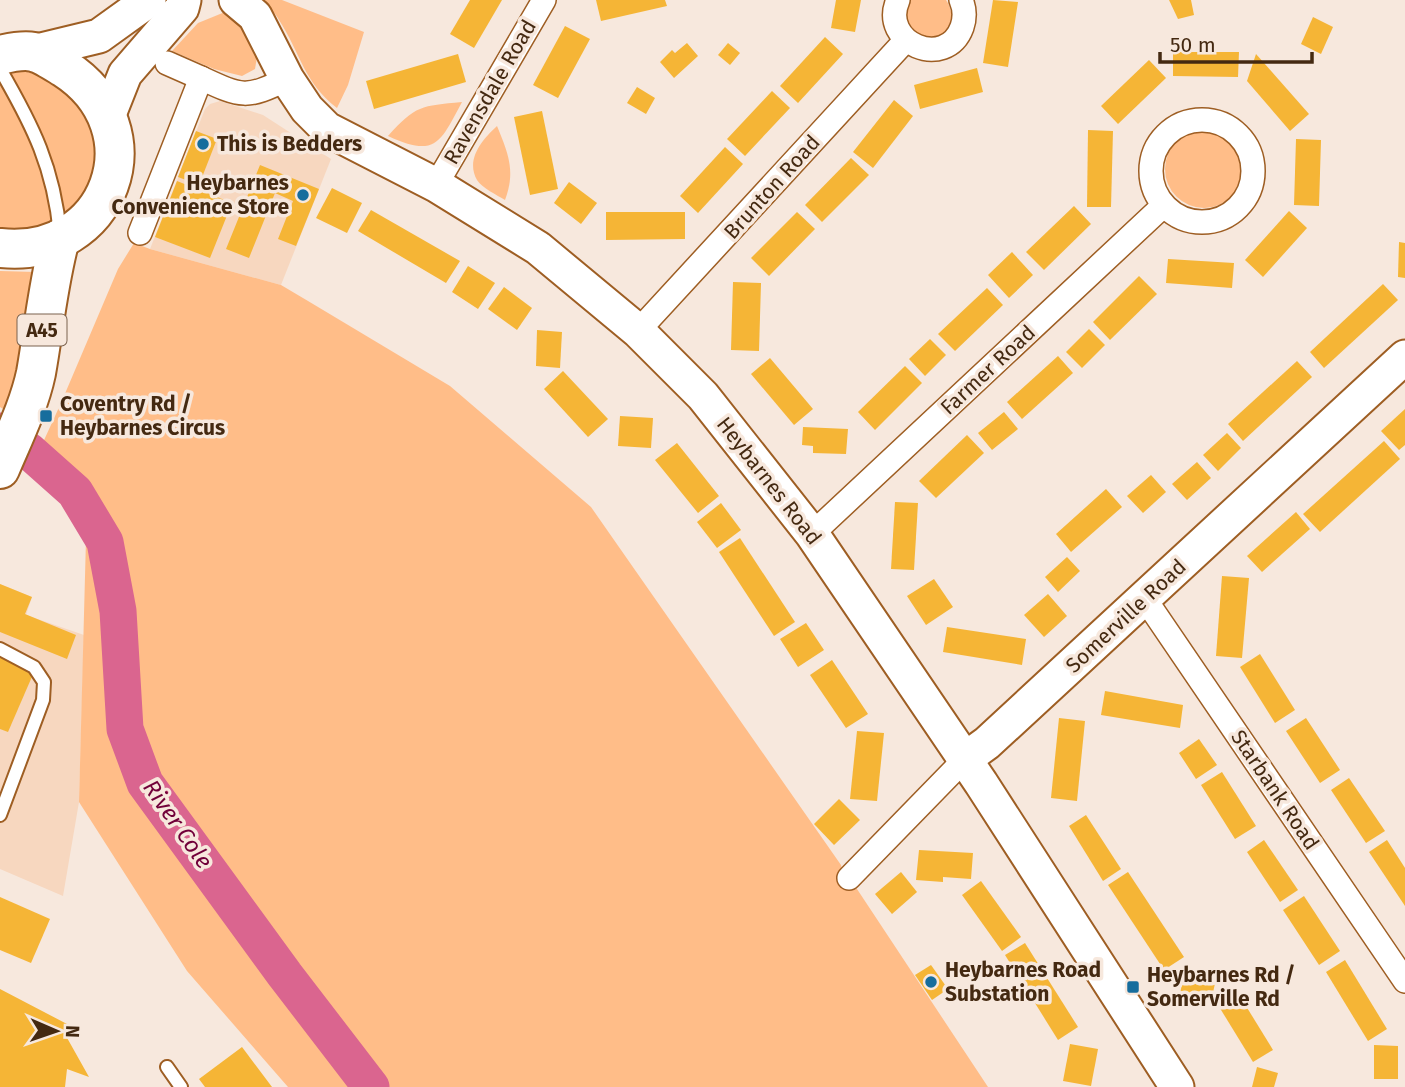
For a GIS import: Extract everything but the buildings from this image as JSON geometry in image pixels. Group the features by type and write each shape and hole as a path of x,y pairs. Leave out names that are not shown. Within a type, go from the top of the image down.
{"highway":[{"path":"0,248 41,246 77,229 104,200 116,157 108,117 97,98 75,75 12,51"},
{"name":"A45","path":"9,447 36,374 50,277 60,239"}],"street":[{"path":"12,51 99,36 149,0"},
{"path":"108,117 125,74 181,8 184,0"},
{"name":"Heybarnes Road","path":"236,0 255,16 287,79 307,109 327,129 436,185 538,248 638,331 703,397 812,534 965,759 1177,1087"},
{"name":"Ravensdale Road","path":"436,185 544,0"},
{"path":"898,0 894,18 898,30 905,41 916,48 929,50 942,48 953,41 961,31 964,18 961,0"},
{"name":"Brunton Road","path":"638,331 905,41"},
{"path":"167,63 235,93 254,94 287,79"},
{"path":"140,233 201,78"},
{"path":"1191,120 1213,120 1233,129 1247,145 1254,165 1251,187 1241,206 1223,218 1202,223 1181,218 1163,206 1153,187 1150,165 1157,145 1172,129 1191,120"},
{"name":"Farmer Road","path":"812,534 1163,206"},
{"name":"Somerville Road","path":"849,878 965,759 987,743 1145,599 1405,356"},
{"name":"Starbank Road","path":"1145,599 1405,981"}],"lane":[{"path":"12,51 47,163 60,239"},
{"path":"0,649 34,667 44,682 43,700 0,815"},
{"path":"167,1067 181,1087"}],"shaded area":[{"path":"260,0 282,0 364,32 348,85 337,108 317,88 277,17"},
{"path":"910,0 946,0 951,15 948,30 933,39 921,39 905,21"},
{"path":"225,12 239,19 258,51 255,69 242,76 214,69 172,51 198,23"},
{"path":"19,70 45,76 87,109 98,162 91,188 54,226 0,233 0,73"},
{"path":"220,101 263,115 331,159 281,285 150,249 205,109"},
{"path":"462,102 448,128 435,143 417,146 388,136 406,118 420,109"},
{"path":"497,126 510,171 505,200 482,186 477,180 473,165 477,150"},
{"path":"1204,130 1219,133 1232,141 1240,154 1243,169 1240,184 1232,197 1219,205 1204,208 1189,205 1176,197 1168,184 1165,169 1168,154 1176,141 1189,133"},
{"path":"134,243 281,285 450,386 591,507 841,865 844,881 857,889 988,1087 288,1087 187,971 79,802 86,539 78,520 29,473 118,269"},
{"path":"0,271 36,272 20,361 6,411 0,407"},
{"path":"0,584 32,597 26,615 84,635 79,802 63,896 0,869"}],"waterway":[{"name":"River Cole","path":"0,431 30,452 75,492 105,542 118,611 125,729 145,783 285,975 371,1087"}],"place":[{"name":"This is Bedders","path":"203,144"},
{"name":"Heybarnes Convenience Store","path":"303,195"},
{"name":"Coventry Rd / Heybarnes Circus","path":"46,416"},
{"name":"Heybarnes Road Substation","path":"931,982"},
{"name":"Heybarnes Rd / Somerville Rd","path":"1133,987"}]}
